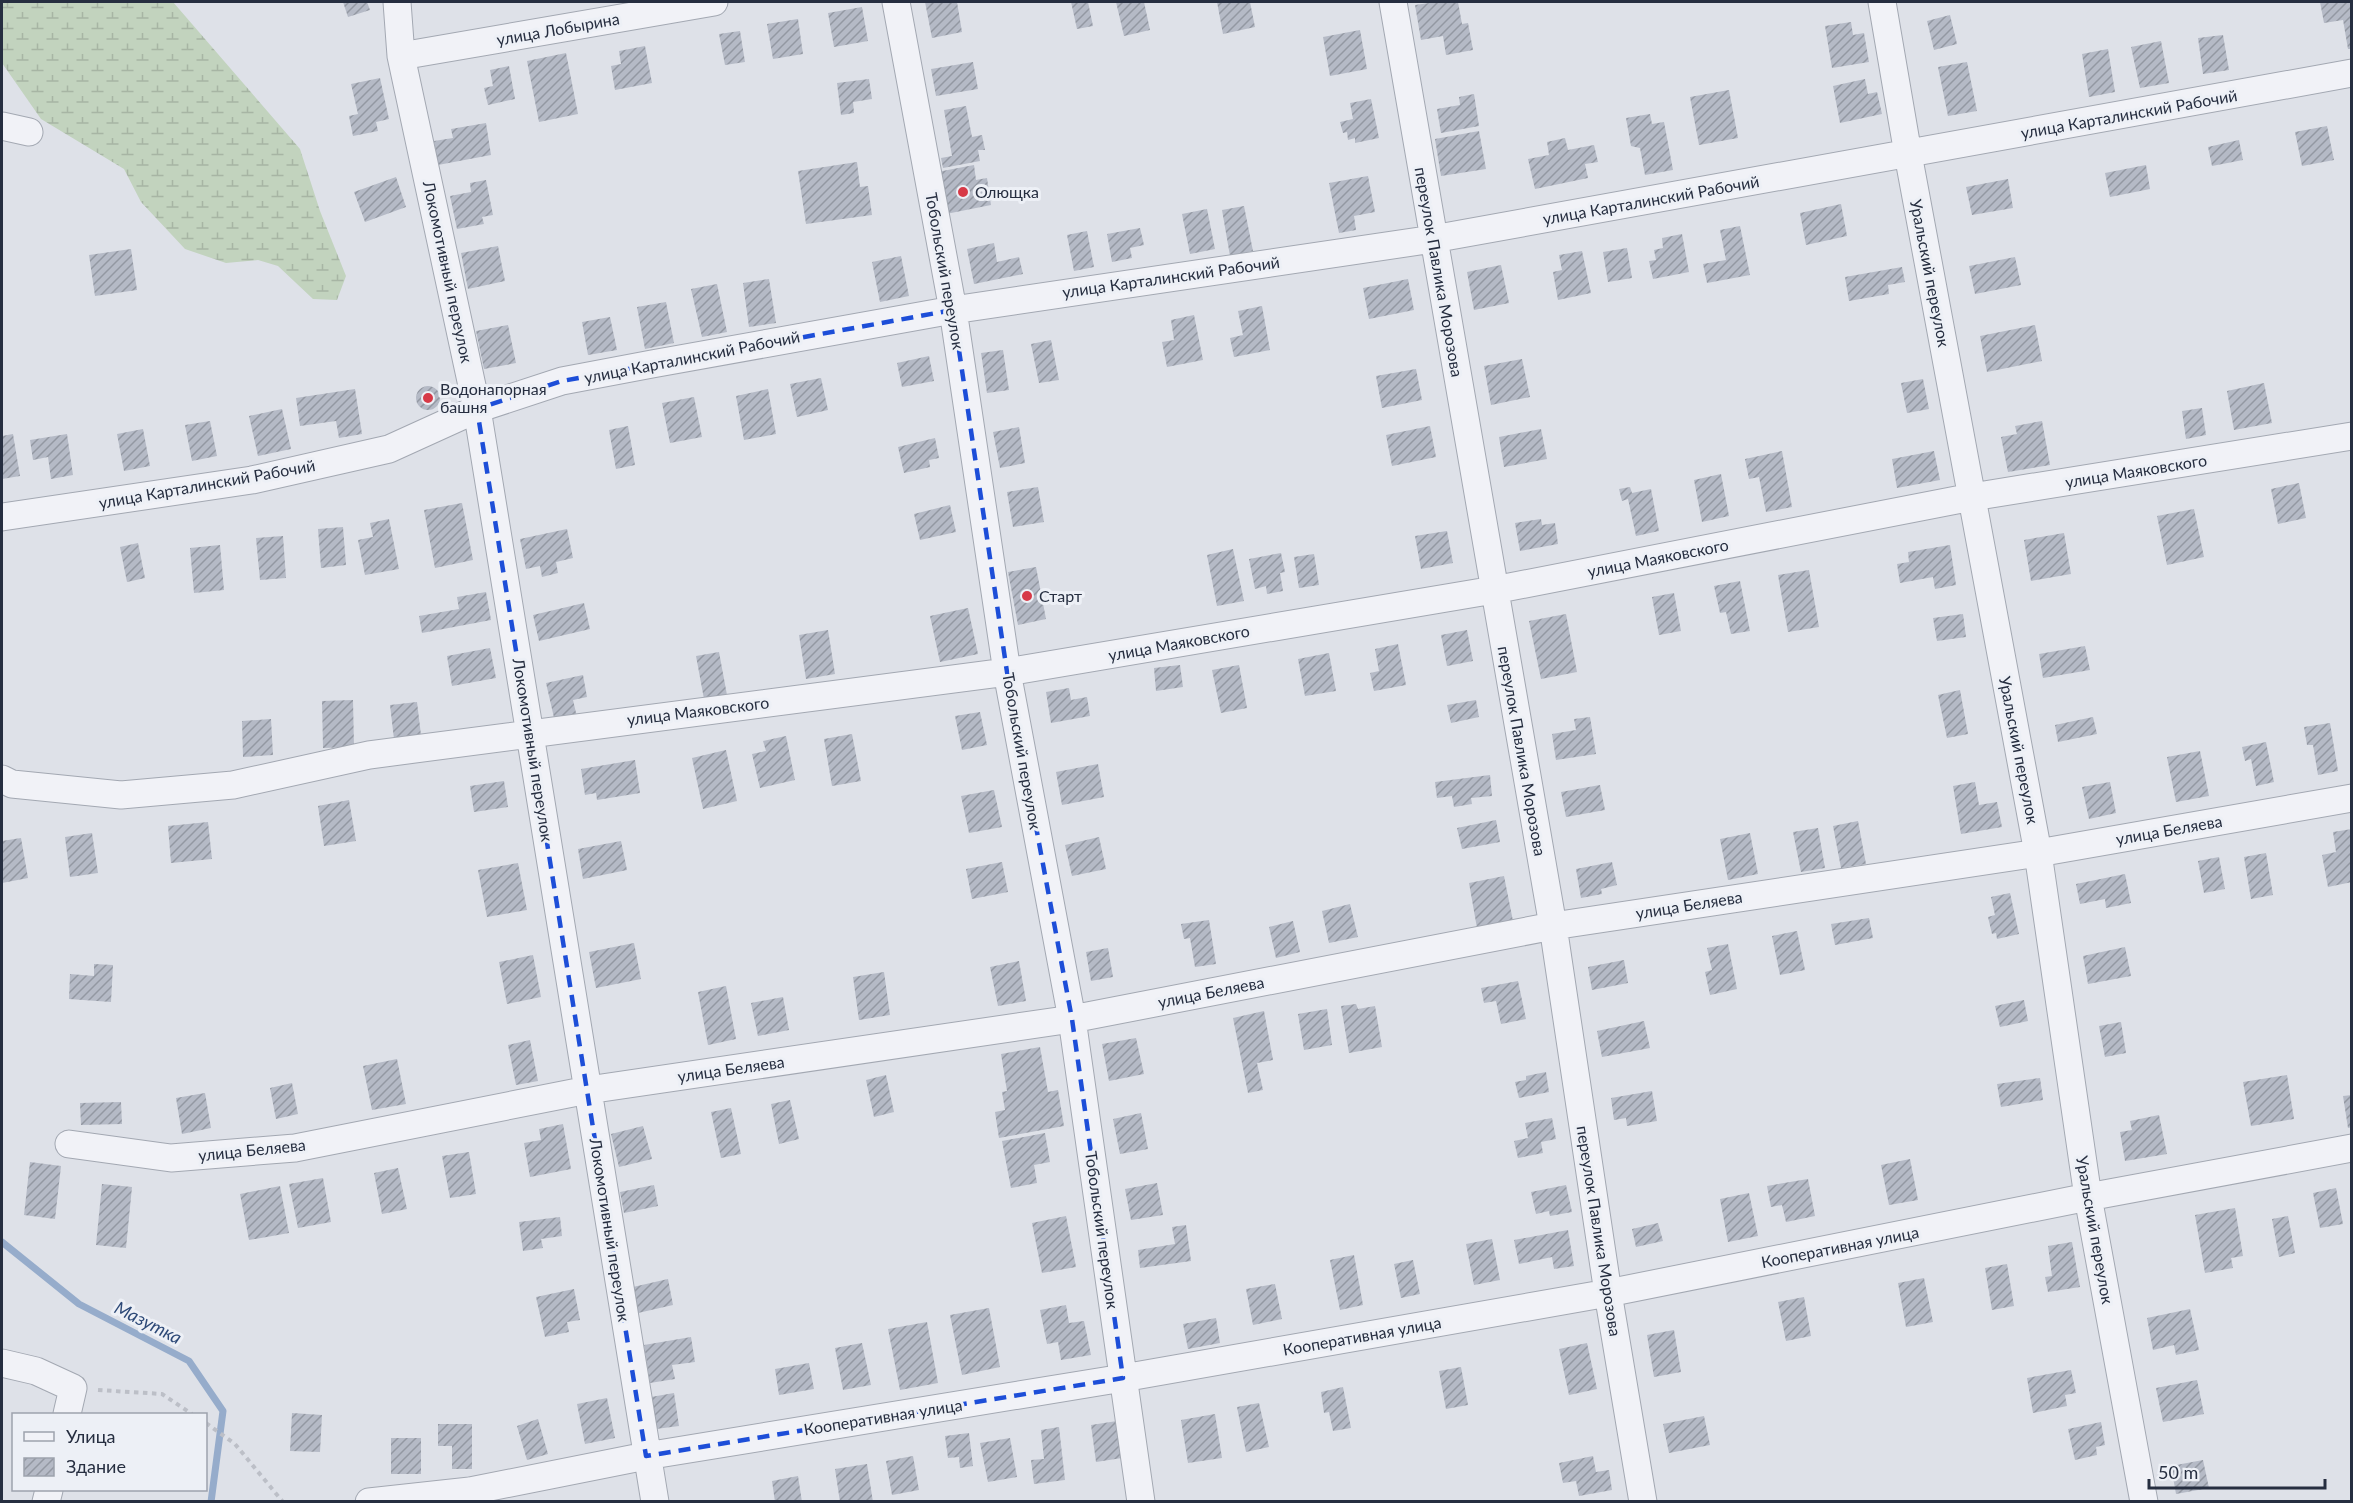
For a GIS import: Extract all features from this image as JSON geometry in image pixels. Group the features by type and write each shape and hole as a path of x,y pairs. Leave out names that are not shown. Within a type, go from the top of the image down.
{"street":[{"name":"Локомотивный переулок","path":"397,2 401,56 477,409 655,1502"},
{"name":"улица Лобырина","path":"401,56 714,2"},
{"name":"Тобольский переулок","path":"896,2 953,310 1007,672 1072,1019 1141,1502"},
{"name":"переулок Павлика Морозова","path":"1393,2 1553,926 1608,1293 1643,1502"},
{"name":"Уральский переулок","path":"1882,2 1908,154 2038,853 2088,1197 2144,1502"},
{"name":"улица Карталинский Рабочий","path":"2,517 252,480 389,449 477,409 562,381 953,310 1433,238 2352,73"},
{"path":"2,126 29,132"},
{"name":"улица Маяковского","path":"2,779 12,784 121,795 233,785 369,755 1007,672 1494,590 1972,497 2352,436"},
{"name":"улица Беляева","path":"69,1144 171,1158 295,1148 588,1090 1072,1019 1553,926 2038,853 2352,798"},
{"name":"Кооперативная улица","path":"369,1502 470,1491 646,1456 1123,1378 1608,1293 2088,1197 2352,1148"},
{"path":"2,1363 36,1371 73,1388 67,1413"}],"path":[{"path":"73,1388 162,1394 190,1413"},
{"path":"207,1424 235,1444 283,1502"}],"highlighted area":[{"path":"953,310 1007,672 1072,1019 1123,1378 646,1456 477,409 562,381"}],"green space":[{"path":"2,2 173,2 300,149 320,211 346,276 337,300 313,299 278,266 258,260 226,263 185,249 141,202 124,169 41,119 2,63"}],"building":[{"path":"343,2 367,2 370,10 348,17"},
{"path":"925,2 957,2 962,32 932,38"},
{"path":"1071,2 1088,2 1093,26 1077,29"},
{"path":"1116,2 1144,2 1150,30 1124,36"},
{"path":"1217,2 1250,2 1255,27 1223,34"},
{"path":"1458,2 1462,24 1468,23 1473,50 1446,55 1443,36 1421,40 1415,5"},
{"path":"2320,2 2352,2 2352,49 2348,49 2343,20 2324,23"},
{"path":"862,7 868,41 834,47 828,13"},
{"path":"1950,15 1957,44 1934,50 1927,21"},
{"path":"798,19 803,54 773,59 767,24"},
{"path":"1851,22 1853,35 1864,33 1869,62 1832,68 1825,26"},
{"path":"1360,30 1367,69 1330,76 1323,37"},
{"path":"740,31 745,62 725,65 719,34"},
{"path":"2223,35 2229,70 2203,74 2198,38"},
{"path":"2161,41 2169,83 2140,88 2131,47"},
{"path":"645,46 652,83 615,90 611,66 621,64 619,51"},
{"path":"2108,49 2115,92 2089,97 2082,54"},
{"path":"566,53 578,114 539,122 527,61"},
{"path":"973,62 978,89 936,96 931,69"},
{"path":"1967,62 1977,111 1948,116 1938,67"},
{"path":"509,66 515,99 488,105 484,88 493,86 490,70"},
{"path":"380,78 389,119 376,122 378,131 353,136 349,116 358,114 351,84"},
{"path":"869,79 872,99 853,102 854,113 841,115 837,83"},
{"path":"1865,79 1868,94 1877,92 1882,114 1840,123 1833,86"},
{"path":"1729,90 1738,138 1699,145 1690,97"},
{"path":"1474,94 1479,126 1441,133 1437,109 1460,105 1459,97"},
{"path":"1371,99 1379,138 1355,143 1355,138 1348,140 1347,132 1343,133 1340,122 1353,119 1350,103"},
{"path":"966,106 972,137 982,135 985,150 978,150 980,161 943,168 941,158 952,156 944,110"},
{"path":"1650,114 1652,124 1664,122 1673,170 1645,175 1640,148 1631,146 1626,118"},
{"path":"486,123 491,155 438,165 434,141 453,138 451,129"},
{"path":"2327,126 2334,160 2302,166 2295,132"},
{"path":"1479,131 1486,169 1441,176 1435,139"},
{"path":"1565,138 1568,150 1594,145 1598,162 1585,164 1588,178 1535,189 1528,159 1549,155 1547,142"},
{"path":"2239,140 2243,160 2212,166 2208,147"},
{"path":"857,162 860,187 868,186 872,215 806,224 798,171"},
{"name":"Олющка","path":"974,165 976,180 987,178 991,205 941,215 932,173"},
{"path":"2146,165 2150,189 2110,197 2105,173"},
{"path":"1368,176 1375,212 1354,216 1356,230 1339,233 1329,183"},
{"path":"396,177 406,207 365,222 354,192"},
{"path":"2008,179 2013,208 1972,215 1966,187"},
{"path":"486,180 493,215 482,217 484,224 457,229 450,196 471,192 470,183"},
{"path":"1841,204 1847,236 1806,245 1800,213"},
{"path":"1244,206 1253,251 1230,256 1222,210"},
{"path":"1207,209 1215,249 1190,254 1182,214"},
{"path":"1740,226 1750,275 1707,283 1703,264 1726,260 1720,230"},
{"path":"1140,228 1144,245 1130,248 1132,258 1112,262 1107,234"},
{"path":"1087,231 1094,267 1074,271 1067,235"},
{"path":"1682,234 1689,272 1653,279 1649,261 1656,260 1654,250 1663,248 1662,238"},
{"path":"994,243 997,262 1019,257 1023,274 974,284 967,249"},
{"path":"498,246 505,281 468,289 461,253"},
{"path":"1627,248 1632,278 1608,282 1603,252"},
{"path":"131,249 137,290 95,296 89,255"},
{"path":"1582,251 1591,293 1558,300 1553,272 1562,270 1559,255"},
{"path":"901,256 909,296 880,302 872,262"},
{"path":"2015,257 2021,285 1975,294 1969,266"},
{"path":"1501,265 1509,303 1474,310 1467,272"},
{"path":"1902,267 1905,282 1888,285 1889,294 1849,301 1845,277"},
{"path":"769,279 776,323 749,327 743,283"},
{"path":"1408,279 1414,310 1369,319 1363,288"},
{"path":"717,284 727,332 702,337 691,289"},
{"path":"666,302 674,343 645,349 637,307"},
{"path":"1262,306 1270,350 1234,357 1230,338 1243,335 1238,311"},
{"path":"1194,315 1203,360 1167,367 1162,342 1174,340 1171,320"},
{"path":"610,317 617,350 588,355 582,322"},
{"path":"508,325 516,363 484,369 476,331"},
{"path":"2035,325 2042,361 1987,372 1980,336"},
{"path":"1051,340 1059,380 1039,383 1031,344"},
{"path":"1003,350 1009,390 987,393 981,353"},
{"path":"929,356 934,381 902,387 897,363"},
{"path":"1522,359 1530,397 1491,405 1484,366"},
{"path":"1416,369 1422,400 1382,408 1376,376"},
{"path":"821,378 828,410 797,417 790,384"},
{"path":"1923,379 1929,409 1907,413 1901,383"},
{"path":"2264,383 2272,423 2234,430 2227,391"},
{"name":"Водонапорная башня","path":"428,386 437,389 440,398 437,407 428,410 419,407 416,398 419,389"},
{"path":"355,389 362,434 339,438 336,421 300,426 296,398"},
{"path":"768,389 776,434 744,440 736,396"},
{"path":"694,397 702,437 670,443 662,403"},
{"path":"2202,408 2206,435 2186,439 2182,411"},
{"path":"282,409 291,449 258,456 249,416"},
{"path":"210,421 217,456 192,461 185,425"},
{"path":"2042,421 2050,465 2008,472 2001,437 2017,434 2015,426"},
{"path":"628,426 635,465 616,469 609,430"},
{"path":"1430,426 1436,457 1392,466 1386,435"},
{"path":"1019,427 1025,463 1000,468 993,432"},
{"path":"143,429 150,466 124,471 117,434"},
{"path":"1541,429 1547,459 1504,467 1499,437"},
{"path":"13,434 20,476 2,479 2,436"},
{"path":"67,434 73,475 51,479 48,457 33,460 30,440"},
{"path":"935,438 939,458 929,460 930,467 904,473 898,447"},
{"path":"1782,451 1792,507 1766,512 1759,477 1749,479 1745,459"},
{"path":"1934,451 1940,480 1897,488 1892,459"},
{"path":"1721,474 1729,516 1702,522 1694,480"},
{"path":"2299,483 2306,518 2278,524 2271,489"},
{"path":"1038,487 1044,522 1013,527 1007,492"},
{"path":"1630,487 1632,493 1651,489 1659,531 1636,536 1628,499 1622,501 1619,489"},
{"path":"462,503 473,560 435,568 424,510"},
{"path":"950,505 956,532 920,540 914,514"},
{"path":"2194,509 2204,557 2167,565 2157,516"},
{"path":"389,519 399,569 365,575 358,540 373,537 370,523"},
{"path":"1541,519 1542,525 1555,523 1558,544 1520,551 1515,523"},
{"path":"343,527 346,565 321,568 318,529"},
{"path":"567,529 573,558 556,562 558,573 542,577 540,566 526,569 520,539"},
{"path":"1447,531 1453,563 1421,569 1415,536"},
{"path":"2064,533 2071,574 2031,581 2024,540"},
{"path":"283,536 286,578 260,580 256,538"},
{"path":"138,543 145,578 127,582 120,547"},
{"path":"220,545 224,590 194,593 190,548"},
{"path":"1950,545 1956,585 1935,589 1933,577 1900,583 1897,564 1909,562 1908,552"},
{"path":"1233,549 1244,601 1217,606 1207,555"},
{"path":"1281,553 1285,572 1280,573 1283,591 1267,594 1266,586 1255,589 1249,559"},
{"path":"1314,554 1319,585 1299,588 1294,557"},
{"name":"Старт","path":"1036,567 1046,619 1018,625 1008,572"},
{"path":"1809,570 1819,627 1788,632 1778,575"},
{"path":"1740,581 1750,631 1731,634 1726,612 1720,613 1714,586"},
{"path":"486,592 491,620 422,633 419,616 459,609 457,597"},
{"path":"1674,593 1681,631 1659,635 1652,597"},
{"path":"584,603 590,629 539,641 533,615"},
{"path":"968,608 978,654 940,662 930,616"},
{"path":"1566,614 1577,672 1541,679 1529,621"},
{"path":"1963,614 1966,637 1937,641 1933,618"},
{"path":"828,630 835,674 806,679 799,635"},
{"path":"1467,630 1473,661 1447,666 1441,635"},
{"path":"1398,644 1406,685 1374,691 1370,673 1379,671 1375,649"},
{"path":"2085,646 2090,670 2043,678 2039,654"},
{"path":"490,648 496,678 452,686 447,656"},
{"path":"719,652 727,695 704,699 696,656"},
{"path":"1329,653 1336,691 1305,696 1298,659"},
{"path":"1180,665 1183,687 1156,691 1154,668"},
{"path":"1239,665 1247,708 1221,713 1212,670"},
{"path":"583,675 587,697 573,700 577,717 555,722 546,683"},
{"path":"1069,688 1071,700 1087,697 1090,716 1051,723 1046,692"},
{"path":"1960,690 1968,734 1947,738 1938,695"},
{"path":"353,700 354,747 323,748 322,701"},
{"path":"1476,700 1479,717 1451,723 1447,705"},
{"path":"417,702 421,735 394,739 390,705"},
{"path":"980,712 987,745 962,750 955,716"},
{"path":"1590,717 1596,754 1556,760 1552,734 1576,730 1574,719"},
{"path":"2093,717 2097,734 2058,742 2055,725"},
{"path":"271,719 273,755 243,757 242,721"},
{"path":"2330,723 2338,771 2318,775 2313,745 2307,745 2304,727"},
{"path":"852,734 861,781 832,786 824,739"},
{"path":"786,736 795,780 760,788 752,754 766,751 763,741"},
{"path":"2266,742 2274,782 2256,786 2251,759 2245,761 2242,747"},
{"path":"726,750 737,801 703,809 692,758"},
{"path":"2200,751 2209,796 2176,802 2167,757"},
{"path":"635,760 640,793 597,800 596,793 585,795 581,769"},
{"path":"1098,764 1104,797 1062,805 1056,772"},
{"path":"1490,775 1492,796 1471,798 1472,804 1454,807 1452,796 1437,798 1435,782"},
{"path":"504,781 508,807 474,812 470,786"},
{"path":"1975,782 1979,805 1997,802 2002,827 1961,834 1953,786"},
{"path":"2110,782 2116,813 2089,819 2082,787"},
{"path":"1600,785 1605,810 1566,817 1561,792"},
{"path":"994,790 1002,827 969,833 961,796"},
{"path":"349,800 356,841 324,846 318,806"},
{"path":"1496,820 1500,842 1462,849 1457,828"},
{"path":"1858,821 1866,864 1841,868 1833,826"},
{"path":"208,822 212,859 171,863 168,826"},
{"path":"1818,828 1825,868 1801,872 1793,832"},
{"path":"2352,829 2352,882 2328,887 2322,855 2336,852 2333,832"},
{"path":"92,833 98,873 70,877 65,837"},
{"path":"1750,833 1758,874 1728,880 1720,839"},
{"path":"1099,837 1106,869 1072,876 1065,845"},
{"path":"21,838 28,878 2,883 2,841"},
{"path":"621,841 627,870 583,879 578,849"},
{"path":"2266,853 2273,895 2251,899 2244,857"},
{"path":"2219,857 2225,889 2204,893 2198,861"},
{"path":"1002,862 1008,892 972,899 966,869"},
{"path":"1612,862 1617,885 1601,889 1602,894 1581,898 1576,869"},
{"path":"518,863 527,910 487,917 478,870"},
{"path":"2125,874 2131,903 2106,908 2105,899 2080,904 2076,884"},
{"path":"1504,876 1513,921 1477,928 1469,883"},
{"path":"2010,893 2019,934 1997,939 1996,933 1992,934 1988,917 1995,915 1991,897"},
{"path":"1350,904 1358,937 1329,943 1322,911"},
{"path":"1869,918 1873,938 1835,945 1831,924"},
{"path":"1209,920 1216,964 1195,967 1190,938 1184,939 1181,924"},
{"path":"1293,921 1300,952 1276,958 1269,927"},
{"path":"1797,931 1805,970 1780,975 1772,936"},
{"path":"634,943 641,979 596,988 589,952"},
{"path":"1728,944 1737,989 1710,995 1705,972 1712,970 1707,948"},
{"path":"2125,947 2131,976 2088,984 2083,956"},
{"path":"1108,948 1113,977 1091,981 1086,952"},
{"path":"533,955 541,997 507,1004 499,962"},
{"path":"1624,960 1628,983 1592,990 1588,967"},
{"path":"1019,961 1026,1001 998,1006 990,967"},
{"path":"94,964 113,965 111,1002 69,999 70,974 94,976"},
{"path":"884,972 890,1015 859,1020 853,977"},
{"path":"1518,981 1526,1019 1501,1024 1496,1001 1484,1003 1481,988"},
{"path":"726,986 736,1039 708,1045 698,992"},
{"path":"783,997 789,1030 758,1036 751,1003"},
{"path":"2024,1000 2028,1021 2000,1027 1995,1006"},
{"path":"1356,1004 1358,1009 1375,1006 1382,1047 1349,1053 1341,1006"},
{"path":"1327,1009 1332,1045 1304,1050 1298,1014"},
{"path":"1264,1011 1273,1060 1257,1063 1263,1090 1248,1093 1233,1018"},
{"path":"1644,1021 1650,1048 1602,1057 1597,1031"},
{"path":"2121,1022 2126,1053 2105,1057 2099,1026"},
{"path":"1136,1038 1144,1074 1109,1081 1102,1044"},
{"path":"530,1040 538,1081 516,1085 508,1045"},
{"path":"1040,1047 1048,1092 1058,1090 1064,1126 999,1138 995,1112 1005,1110 1002,1092 1007,1091 1001,1054"},
{"path":"397,1059 406,1104 372,1110 363,1066"},
{"path":"1546,1072 1549,1092 1519,1098 1515,1082 1526,1080 1526,1076"},
{"path":"886,1075 894,1112 874,1117 866,1080"},
{"path":"2287,1075 2294,1119 2251,1126 2243,1082"},
{"path":"2040,1078 2043,1100 2001,1107 1997,1084"},
{"path":"292,1083 298,1114 276,1119 270,1088"},
{"path":"1652,1091 1657,1121 1627,1126 1626,1118 1614,1120 1611,1098"},
{"path":"205,1093 211,1128 182,1134 176,1098"},
{"path":"2352,1095 2352,1127 2348,1128 2343,1096"},
{"path":"790,1100 799,1139 779,1144 771,1104"},
{"path":"121,1102 122,1124 81,1125 80,1103"},
{"path":"731,1108 741,1154 721,1158 711,1112"},
{"path":"1141,1113 1148,1149 1120,1154 1113,1119"},
{"path":"2159,1115 2167,1154 2125,1161 2120,1132 2132,1130 2130,1121"},
{"path":"1552,1118 1556,1139 1541,1142 1543,1153 1518,1158 1514,1141 1528,1138 1525,1123"},
{"path":"563,1124 571,1169 530,1177 524,1143 541,1140 539,1129"},
{"path":"643,1126 652,1159 619,1167 611,1134"},
{"path":"1045,1133 1050,1162 1034,1165 1037,1183 1011,1188 1002,1141"},
{"path":"469,1152 476,1194 450,1198 442,1156"},
{"path":"1910,1159 1918,1200 1889,1205 1881,1165"},
{"path":"30,1162 61,1166 55,1219 24,1215"},
{"path":"398,1168 407,1209 382,1214 374,1173"},
{"path":"323,1178 331,1222 298,1228 289,1184"},
{"path":"1808,1179 1815,1216 1786,1222 1782,1205 1771,1207 1767,1186"},
{"path":"1157,1183 1163,1215 1131,1220 1125,1189"},
{"path":"102,1184 132,1187 126,1248 96,1245"},
{"path":"654,1185 658,1206 624,1213 620,1192"},
{"path":"1566,1185 1572,1212 1550,1216 1549,1211 1536,1214 1531,1192"},
{"path":"280,1186 289,1233 249,1240 240,1194"},
{"path":"2336,1188 2343,1224 2320,1228 2313,1193"},
{"path":"1749,1193 1758,1236 1728,1242 1720,1199"},
{"path":"2235,1208 2243,1256 2231,1258 2233,1268 2205,1273 2195,1215"},
{"path":"1066,1216 1076,1267 1042,1273 1032,1223"},
{"path":"2288,1216 2295,1253 2279,1257 2272,1219"},
{"path":"560,1217 562,1236 541,1239 543,1248 523,1251 519,1222"},
{"path":"1658,1223 1663,1241 1636,1247 1632,1229"},
{"path":"1186,1225 1191,1261 1140,1268 1138,1250 1175,1244 1172,1227"},
{"path":"1568,1230 1574,1266 1554,1269 1552,1257 1519,1264 1514,1240"},
{"path":"1492,1239 1500,1280 1474,1285 1466,1244"},
{"path":"2072,1242 2080,1287 2048,1292 2045,1277 2052,1276 2048,1246"},
{"path":"1354,1255 1363,1305 1340,1310 1330,1260"},
{"path":"1413,1260 1420,1294 1401,1298 1394,1264"},
{"path":"2007,1264 2014,1306 1992,1310 1985,1268"},
{"path":"1924,1278 1933,1322 1906,1327 1898,1283"},
{"path":"668,1279 673,1305 638,1313 633,1287"},
{"path":"1275,1284 1282,1319 1253,1325 1246,1289"},
{"path":"574,1289 580,1320 567,1322 569,1332 545,1337 536,1297"},
{"path":"1804,1297 1811,1336 1786,1341 1778,1302"},
{"path":"1066,1305 1069,1323 1084,1321 1091,1355 1061,1360 1058,1342 1047,1344 1040,1310"},
{"path":"989,1308 1000,1367 962,1375 950,1315"},
{"path":"2190,1309 2199,1350 2176,1355 2174,1345 2153,1350 2147,1318"},
{"path":"1216,1318 1220,1343 1188,1349 1183,1324"},
{"path":"927,1322 938,1383 900,1390 888,1329"},
{"path":"1674,1330 1681,1372 1654,1377 1647,1335"},
{"path":"691,1337 695,1362 672,1365 675,1379 650,1383 644,1345"},
{"path":"862,1343 871,1385 843,1390 835,1348"},
{"path":"1587,1343 1597,1389 1569,1395 1559,1349"},
{"path":"809,1363 814,1389 779,1395 775,1369"},
{"path":"1461,1367 1468,1405 1446,1409 1439,1371"},
{"path":"2071,1370 2076,1393 2065,1395 2067,1406 2033,1413 2027,1378"},
{"path":"2197,1380 2204,1414 2163,1422 2156,1388"},
{"path":"1343,1387 1351,1428 1333,1431 1329,1412 1324,1413 1321,1392"},
{"path":"674,1393 679,1426 656,1429 651,1397"},
{"path":"607,1398 615,1438 585,1444 577,1404"},
{"path":"1259,1403 1269,1447 1246,1452 1237,1407"},
{"path":"292,1413 322,1415 320,1452 290,1451"},
{"path":"1215,1414 1222,1458 1188,1463 1181,1420"},
{"path":"1704,1416 1710,1445 1669,1453 1663,1424"},
{"path":"538,1419 548,1454 527,1460 517,1426"},
{"path":"1117,1421 1122,1458 1096,1462 1091,1425"},
{"path":"2101,1422 2105,1445 2096,1447 2097,1455 2075,1460 2068,1429"},
{"path":"438,1424 472,1424 472,1469 452,1469 452,1446 438,1446"},
{"path":"1059,1427 1065,1480 1034,1484 1031,1460 1044,1459 1041,1430"},
{"path":"969,1433 973,1466 960,1468 959,1457 948,1458 945,1436"},
{"path":"391,1438 421,1438 421,1474 391,1474"},
{"path":"1010,1438 1017,1477 988,1482 980,1443"},
{"path":"913,1456 919,1490 892,1495 886,1461"},
{"path":"1593,1456 1596,1472 1609,1470 1612,1490 1579,1496 1576,1481 1563,1483 1559,1463"},
{"path":"2203,1460 2209,1488 2176,1494 2171,1466"},
{"path":"867,1464 873,1502 840,1502 835,1469"},
{"path":"798,1476 802,1502 775,1502 772,1481"}],"waterway":[{"name":"Мазутка","path":"2,1242 79,1304 189,1361 223,1411 211,1502"}],"place":[{"name":"Олющка","path":"963,192"},
{"name":"Водонапорная башня","path":"428,398"},
{"name":"Старт","path":"1027,596"}]}
